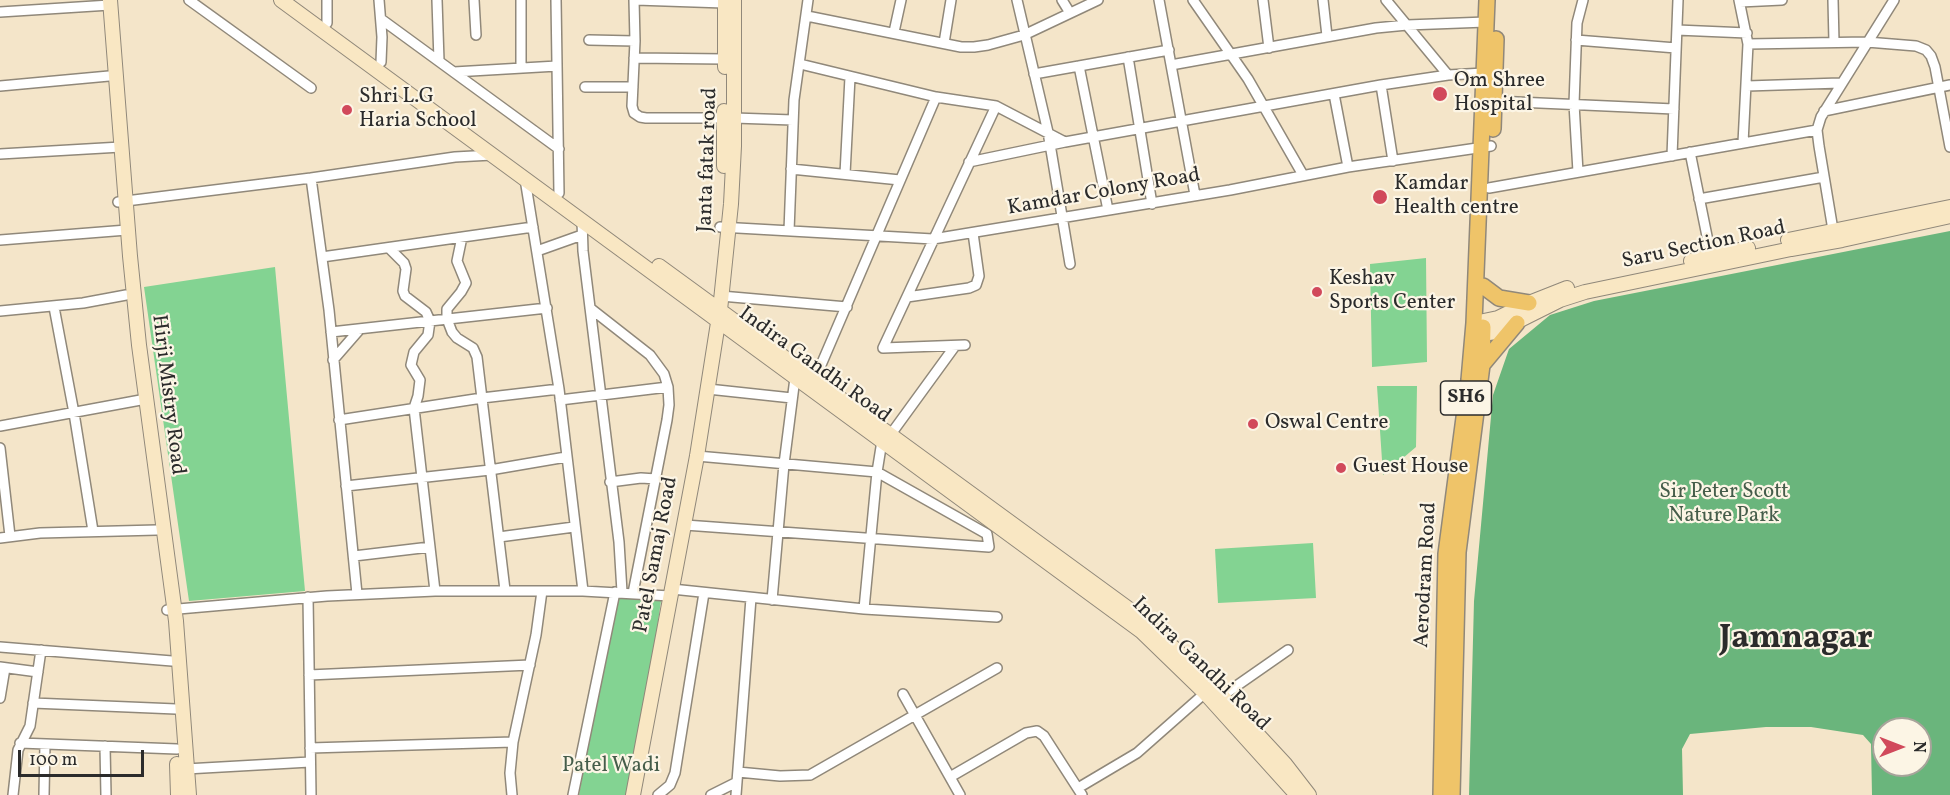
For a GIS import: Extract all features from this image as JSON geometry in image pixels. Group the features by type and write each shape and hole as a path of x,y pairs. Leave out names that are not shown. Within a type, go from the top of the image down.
{"main road":[{"name":"Indira Gandhi Road","path":"281,0 815,379 887,438 1141,631 1205,693 1297,795"},
{"name":"Indira Gandhi Road","path":"296,0 381,62 495,151"},
{"name":"Aerodram Road","path":"1441,795 1446,554 1484,286 1490,188 1484,73 1487,0"},
{"name":"Aerodram Road","path":"1452,795 1458,552 1482,364 1478,328 1487,147 1494,101 1496,0"},
{"path":"728,1 725,59 729,118"},
{"name":"Janta fatak road","path":"716,309 734,146 729,118 728,1"},
{"name":"Hirji Mistry Road","path":"106,3 109,76 117,147"},
{"name":"Hirji Mistry Road","path":"106,3 124,230 126,295 143,399 171,609 189,795"},
{"name":"Indira Gandhi Road","path":"525,173 559,194 582,215"},
{"name":"Saru Section Road","path":"1478,328 1496,332 1560,300 1586,292 1791,249 1950,207"},
{"name":"Saru Section Road","path":"1478,328 1529,303 1574,286 1711,256 1950,216"},
{"name":"Hirji Mistry Road","path":"124,230 157,530 171,609 178,795"},
{"path":"1484,286 1499,298 1529,303"},
{"name":"Indira Gandhi Road","path":"716,309 795,378 887,438 1137,615 1185,658 1222,696 1285,764 1308,795"},
{"name":"Patel Samaj Road","path":"633,795 697,456 708,389 716,309"},
{"path":"1482,364 1517,323"}],"street":[{"path":"189,0 311,88"},
{"path":"327,0 327,23"},
{"path":"379,0 381,62"},
{"path":"437,0 439,61"},
{"path":"474,0 476,35"},
{"path":"521,0 522,68"},
{"path":"556,0 559,194"},
{"path":"728,1 635,0 632,106 634,113 640,117 793,120"},
{"path":"789,231 793,120 808,0"},
{"path":"894,32 901,0"},
{"path":"944,43 951,0"},
{"path":"1017,0 1048,132 1070,264"},
{"path":"1062,0 1070,13"},
{"path":"807,16 961,47 974,47 1024,35 1098,0"},
{"path":"1159,0 1196,195"},
{"path":"1193,0 1232,55 1303,175"},
{"path":"1201,0 1202,10"},
{"path":"1263,0 1269,48"},
{"path":"1323,0 1327,36"},
{"path":"1386,0 1448,75"},
{"path":"1578,172 1574,104 1577,23 1583,0"},
{"path":"1672,156 1678,0"},
{"path":"1743,143 1748,44 1740,1 1782,0"},
{"path":"1833,0 1834,42"},
{"path":"1834,236 1817,130 1824,111 1840,83 1894,0"},
{"path":"0,12 39,5 106,3"},
{"path":"381,19 558,149"},
{"path":"1172,65 1327,36 1407,25 1486,22"},
{"path":"1677,30 1747,33"},
{"path":"589,40 635,41"},
{"path":"1576,40 1676,48"},
{"path":"1748,44 1867,42 1916,46 1926,51 1931,56 1935,67 1950,147"},
{"path":"1034,74 1169,50"},
{"path":"1128,57 1152,204"},
{"path":"634,58 725,59"},
{"path":"800,64 936,97 996,106 1065,142"},
{"path":"454,72 557,66"},
{"path":"1079,66 1108,210"},
{"path":"969,162 1065,142 1265,108 1381,85 1448,75 1484,73"},
{"path":"0,86 109,76"},
{"path":"845,174 850,77"},
{"path":"1747,86 1840,83"},
{"path":"1381,85 1393,161"},
{"path":"1824,111 1950,85"},
{"path":"585,87 633,87"},
{"path":"1334,94 1348,167"},
{"path":"815,379 936,97"},
{"path":"1494,101 1674,109"},
{"path":"864,609 877,472 887,438 960,345 883,348 996,106"},
{"path":"1490,188 1817,130"},
{"path":"0,154 117,147"},
{"name":"Kamdar Colony Road","path":"724,227 933,239 1152,204 1348,167 1487,147"},
{"path":"122,201 311,178 495,151"},
{"path":"1690,152 1711,256"},
{"path":"791,169 900,180"},
{"path":"525,173 559,389 583,591"},
{"path":"1700,199 1824,177"},
{"path":"311,178 331,332 357,594"},
{"path":"573,795 619,592 619,542 590,308 582,215"},
{"path":"322,257 533,227"},
{"path":"0,240 124,230"},
{"path":"907,297 976,285 979,276 973,232"},
{"path":"537,251 582,235"},
{"path":"462,237 457,261 466,283 447,309 447,319 457,338 475,351 506,590"},
{"path":"390,248 404,263 406,269 403,291 405,296 426,312 430,321 428,335 412,358 411,365 420,380 414,408 435,591"},
{"path":"0,311 54,307 126,295"},
{"path":"716,309 847,306"},
{"path":"54,307 93,531"},
{"path":"331,332 547,308"},
{"path":"590,308 650,355 664,374 668,387 669,405 633,593"},
{"path":"333,360 360,329"},
{"path":"772,600 784,464 795,378"},
{"path":"560,400 668,387"},
{"path":"339,420 482,398 559,389"},
{"path":"708,389 792,398"},
{"path":"0,426 143,399"},
{"path":"0,448 10,536"},
{"path":"685,525 989,548 987,534 877,472 697,456"},
{"path":"346,486 490,470 566,457"},
{"path":"610,482 641,478 656,479"},
{"path":"499,537 574,527"},
{"path":"0,538 93,531 157,530"},
{"path":"354,556 430,547"},
{"path":"171,609 357,594 506,590 704,593 864,609 997,617"},
{"path":"512,795 510,773 513,742 530,665 542,591"},
{"path":"658,795 670,783 675,773 704,593"},
{"path":"308,597 311,795"},
{"path":"736,795 751,598"},
{"path":"0,646 172,661"},
{"path":"13,795 20,743 30,726 41,650"},
{"path":"1222,696 1288,650"},
{"path":"309,675 530,665"},
{"path":"0,698 3,667 38,672"},
{"path":"738,772 780,776 810,775 997,668"},
{"path":"950,777 1026,733 1037,731 1044,736 1080,791 1137,753 1205,693"},
{"path":"903,694 960,795"},
{"path":"33,703 176,709"},
{"path":"310,748 513,742"},
{"path":"20,743 177,749"},
{"path":"44,795 45,744"},
{"path":"105,746 106,795"},
{"path":"186,770 310,762"},
{"path":"711,795 737,782"},
{"path":"669,795 670,783"}],"green space":[{"name":"Sir Peter Scott Nature Park","path":"1950,231 1950,795 1872,795 1871,744 1863,735 1811,727 1766,727 1690,734 1682,749 1683,795 1469,795 1474,601 1493,395 1509,349 1550,315 1594,301"},
{"path":"1426,258 1427,362 1372,367 1370,264"},
{"path":"275,267 305,591 189,601 144,287"},
{"path":"1377,386 1417,386 1416,447 1383,475"},
{"path":"1313,543 1316,598 1218,603 1215,549"},
{"name":"Patel Wadi","path":"615,597 661,601 633,795 579,795"}],"place":[{"name":"Om Shree Hospital","path":"1440,94"},
{"name":"Shri L.G Haria School","path":"347,110"},
{"name":"Kamdar Health centre","path":"1380,197"},
{"name":"Keshav Sports Center","path":"1317,292"},
{"name":"Oswal Centre","path":"1253,424"},
{"name":"Guest House","path":"1341,468"}],"district":[{"name":"Jamnagar","path":"1796,641"}]}
